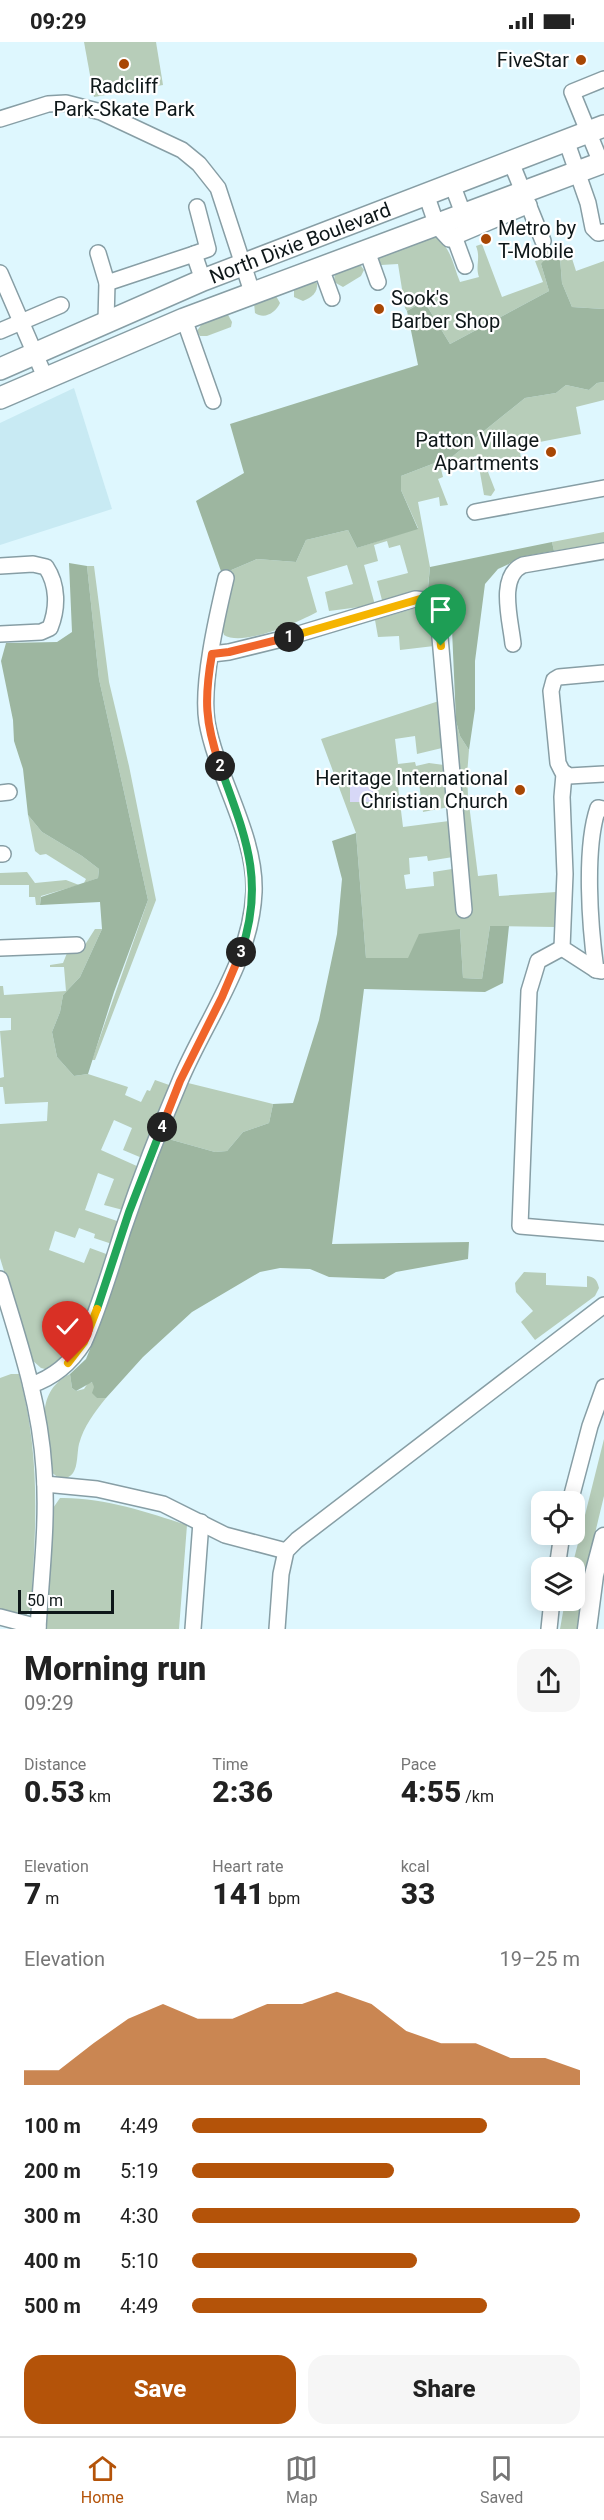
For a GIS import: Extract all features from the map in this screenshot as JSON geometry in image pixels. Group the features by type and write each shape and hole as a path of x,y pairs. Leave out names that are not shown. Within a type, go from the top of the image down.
{"highway":[{"name":"North Dixie Boulevard","path":"0,369 203,280 596,129"},
{"name":"North Dixie Boulevard","path":"0,398 45,377 252,292 367,251 446,231 526,199 577,172 602,163"}],"main road":[{"path":"587,1629 594,1575 604,1537"}],"street":[{"path":"602,163 596,129 572,92 604,79"},
{"path":"0,119 48,104 66,102 101,112 182,150 199,164 218,188 252,292"},
{"path":"566,140 588,202 593,228 598,233 604,232"},
{"path":"511,162 543,241"},
{"path":"452,184 467,223"},
{"path":"426,194 465,266"},
{"path":"107,283 208,249 197,207"},
{"path":"367,251 378,282"},
{"path":"98,253 107,283 106,321"},
{"path":"194,254 203,280"},
{"path":"321,268 332,298"},
{"path":"0,273 45,377"},
{"path":"0,331 61,305"},
{"path":"184,319 213,401"},
{"path":"475,512 604,488"},
{"path":"513,644 508,584 514,570 522,565 604,551"},
{"path":"0,566 33,564 46,567 52,576 56,614 50,628 40,632 0,634"},
{"path":"32,1385 59,1371 77,1353 84,1342 129,1212 180,1081 231,978 251,921 254,890 250,859 207,723 206,693 226,578"},
{"path":"212,654 282,639 415,599 426,601 432,606 439,626 464,910"},
{"path":"604,673 559,677 552,684 558,763 564,774 569,777 604,774"},
{"path":"562,948 564,774"},
{"path":"600,971 591,934 598,875 591,828 598,808 604,809"},
{"path":"0,948 77,945"},
{"path":"562,948 600,971"},
{"path":"562,948 538,961 529,991 520,1226 604,1233"},
{"path":"0,1278 32,1385 45,1484 38,1628 0,1617"},
{"path":"277,1629 281,1574 286,1551 297,1539 604,1305"},
{"path":"573,1491 590,1426 604,1387"},
{"path":"45,1484 97,1489 163,1504 225,1535 286,1551"},
{"path":"193,1629 201,1522"},
{"path":"549,1629 551,1611"}],"shaded area":[{"path":"74,388 112,509 0,545 0,423"},
{"path":"376,785 376,802 350,802 350,786"}],"green space":[{"name":"Radcliff Park-Skate Park","path":"84,42 156,42 163,85 94,97"},
{"path":"434,236 448,250 460,282 479,277 476,246 482,244 502,297 543,282 535,261 545,258 542,251 546,248 561,252 569,249 576,271 604,261 604,309 572,307 562,283 560,258 541,264 549,291 450,344 424,301 407,311 405,308 398,264 381,265 376,256"},
{"path":"551,252 560,258 562,283 572,307 604,309 604,382 597,383 589,390 566,385 556,393 525,398 453,456 401,476 401,490 418,529 357,548 348,530 306,540 296,562 257,559 222,574 196,501 244,473 230,424 418,365 407,311 424,301 450,344 549,291 541,264"},
{"path":"359,263 364,270 361,276 343,287 334,282 335,271"},
{"path":"309,281 317,283 314,294 303,301 294,297 294,288"},
{"path":"276,296 280,303 273,312 263,316 255,313 254,303"},
{"path":"227,313 232,322 231,327 207,336 200,336 197,331 203,322"},
{"path":"604,382 604,400 576,407 581,434 519,446 521,458 483,459 495,490 491,496 484,495 477,456 440,465 443,477 438,479 448,505 440,506 439,497 418,502 430,567 427,595 383,604 377,581 408,573 400,545 389,548 387,541 374,545 378,561 364,565 375,605 329,611 325,592 353,584 347,565 307,577 317,612 298,622 257,636 233,638 224,635 222,629 222,574 257,559 296,562 306,540 348,530 357,548 418,528 401,490 401,476 453,456 525,398 556,393 566,385 589,390 597,383"},
{"path":"604,532 604,543 554,551 552,542"},
{"path":"552,542 554,551 526,556 498,569 485,584 475,661 475,709 469,750 460,736 456,721 451,607 428,588 430,567"},
{"path":"69,563 87,566 99,679 148,900 114,992 88,1074 74,1076 57,1057 52,1032 60,1012 63,995 80,977 102,929 100,902 40,905 41,897 98,878 99,869 42,832 28,815 23,769 14,741 13,720 1,661 6,643 57,642 72,632"},
{"path":"87,566 94,566 109,682 129,766 156,900 95,1060 92,1060 148,900 99,679"},
{"path":"422,606 432,619 434,646 400,650 399,636 378,637 375,620"},
{"path":"439,701 442,748 417,754 415,736 395,739 398,764 415,762 416,766 429,763 444,765 449,807 423,812 419,783 398,786 403,827 449,821 453,857 428,861 427,856 409,858 410,874 404,875 406,889 434,886 433,872 452,869 459,917 470,916 454,741 456,721 460,736 469,750 468,796 478,876 497,874 499,896 556,892 555,927 490,926 482,979 463,978 460,929 408,959 366,958 356,833 321,739"},
{"path":"28,815 42,832 99,869 98,878 84,883 86,879 46,854 40,855 35,851"},
{"path":"356,833 366,958 408,958 419,934 460,929 463,978 482,979 490,926 509,926 503,983 485,992 364,989 332,1244 469,1242 468,1259 396,1272 384,1279 329,1277 310,1269 280,1268 260,1272 192,1312 143,1357 106,1398 97,1398 92,1393 94,1387 92,1382 76,1391 72,1388 70,1374 86,1359 99,1327 130,1232 165,1138 215,1152 227,1151 243,1132 269,1123 273,1104 293,1103 319,1020 337,934 342,879 332,841"},
{"path":"27,872 35,883 66,880 79,885 41,896 40,905 36,905 35,897 29,897 29,885 0,885 0,873"},
{"path":"95,929 102,929 80,977 63,995 60,1012 52,1032 57,1057 74,1076 88,1074 128,1087 125,1095 141,1102 155,1080 172,1086 142,1158 123,1150 132,1128 114,1120 101,1150 139,1167 123,1210 104,1205 114,1179 98,1173 85,1210 120,1222 112,1244 94,1238 95,1234 79,1228 75,1238 55,1231 49,1250 84,1263 90,1248 109,1255 79,1343 49,1370 41,1368 31,1359 0,1258 0,1124 47,1121 48,1102 5,1104 3,1087 0,1087 0,1078 4,1077 0,1031 11,1030 11,1018 0,1018 0,986 3,986 4,995 66,991 64,967 50,967 50,965 63,963 67,953 81,951"},
{"path":"188,1083 273,1104 269,1123 243,1132 227,1151 215,1152 165,1138"},
{"path":"524,1272 546,1273 546,1285 587,1287 587,1276 590,1276 595,1279 599,1288 595,1296 535,1340 521,1322 533,1311 516,1292 515,1283"},
{"path":"19,1374 26,1404 34,1462 35,1519 31,1608 26,1616 0,1613 0,1378"},
{"path":"70,1374 72,1388 76,1391 84,1389 88,1383 93,1382 97,1398 106,1398 84,1431 79,1444 75,1470 70,1476 61,1478 54,1475 50,1469 44,1416 50,1392 58,1382"},
{"path":"604,1439 604,1496 585,1575 585,1557 574,1557 578,1545 585,1545 585,1515"},
{"path":"60,1498 108,1503 140,1510 187,1525 179,1629 45,1629 51,1511"},
{"path":"563,1611 580,1611 577,1629 560,1629"}],"place":[{"name":"FiveStar","path":"581,60"},
{"name":"Radcliff Park-Skate Park","path":"124,64"},
{"name":"Metro by T-Mobile","path":"486,239"},
{"name":"Sook's Barber Shop","path":"379,309"},
{"name":"Patton Village Apartments","path":"551,452"},
{"name":"Heritage International Christian Church","path":"520,790"}],"route":[{"path":"68,1363 77,1353 90,1329 129,1212 180,1081 220,1002 235,968 251,921 254,890 250,859 207,723 206,693 212,654 282,639 415,599 426,601 437,615 441,646"}]}
